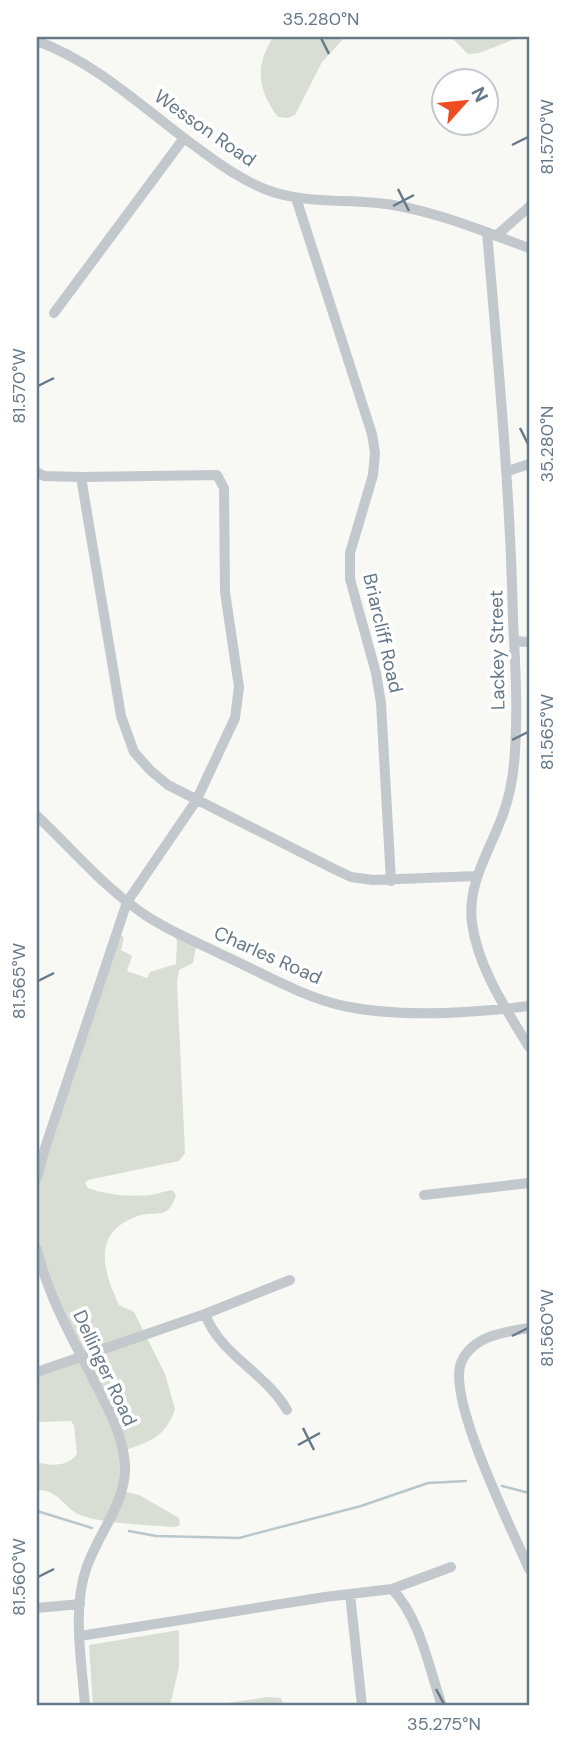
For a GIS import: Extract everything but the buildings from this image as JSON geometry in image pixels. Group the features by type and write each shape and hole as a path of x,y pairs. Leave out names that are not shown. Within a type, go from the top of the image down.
{"street":[{"name":"Wesson Road","path":"37,41 97,71 226,168 267,190 296,198 393,205 432,214 529,248"},
{"path":"54,313 184,138"},
{"name":"Briarcliff Road","path":"296,198 372,434 375,453 373,475 350,552 350,579 376,673 381,703 391,881"},
{"path":"491,234 529,207"},
{"name":"Lackey Street","path":"491,234 508,471 516,722 511,785 501,821 477,876 471,904 472,923 485,966 529,1047"},
{"path":"508,471 529,464"},
{"path":"37,472 44,475 81,477 208,473 217,475 222,480 225,501 225,592 239,697 232,726 196,801 127,902 37,1178"},
{"path":"81,477 125,731 134,752 150,770 196,801 351,877 391,881 477,876"},
{"path":"514,641 529,642"},
{"name":"Charles Road","path":"37,816 127,902 170,929 292,988 343,1006 399,1012 529,1006"},
{"path":"424,1195 529,1183"},
{"name":"Dellinger Road","path":"37,1249 54,1302 116,1428 123,1450 125,1469 123,1486 86,1570 80,1604 85,1706"},
{"path":"37,1372 205,1314 290,1280"},
{"path":"205,1314 215,1334 272,1387 287,1410"},
{"path":"529,1328 490,1335 476,1344 461,1363 458,1379 467,1422 529,1569"},
{"path":"80,1636 392,1589 451,1567"},
{"path":"392,1589 407,1609 442,1706"},
{"path":"350,1594 362,1706"},
{"path":"37,1608 80,1604"}],"shaded area":[{"path":"273,37 345,37 322,62 295,115 288,118 278,117 262,87 263,58"},
{"path":"451,37 520,37 479,53 468,54"},
{"path":"115,934 124,937 121,950 132,956 127,971 147,978 150,972 176,964 175,937 197,942 193,963 179,970 177,982 185,1153 179,1161 88,1180 85,1183 88,1188 111,1194 143,1196 172,1190 176,1195 165,1211 138,1216 123,1223 107,1242 105,1254 109,1279 119,1305 134,1312 165,1374 175,1409 166,1426 155,1437 123,1451 121,1491 139,1495 179,1518 180,1525 175,1527 93,1519 73,1511 53,1494 37,1490 37,1462 58,1464 69,1461 77,1454 71,1421 37,1422 37,1372 82,1357 37,1249 37,1178"},
{"path":"179,1630 179,1667 170,1706 93,1706 89,1645"},
{"path":"268,1697 281,1698 284,1706 207,1706"}],"waterway":[{"path":"129,1531 156,1536 239,1538 361,1506 428,1483 466,1481"},
{"path":"502,1486 529,1493"},
{"path":"37,1511 92,1528"}]}
